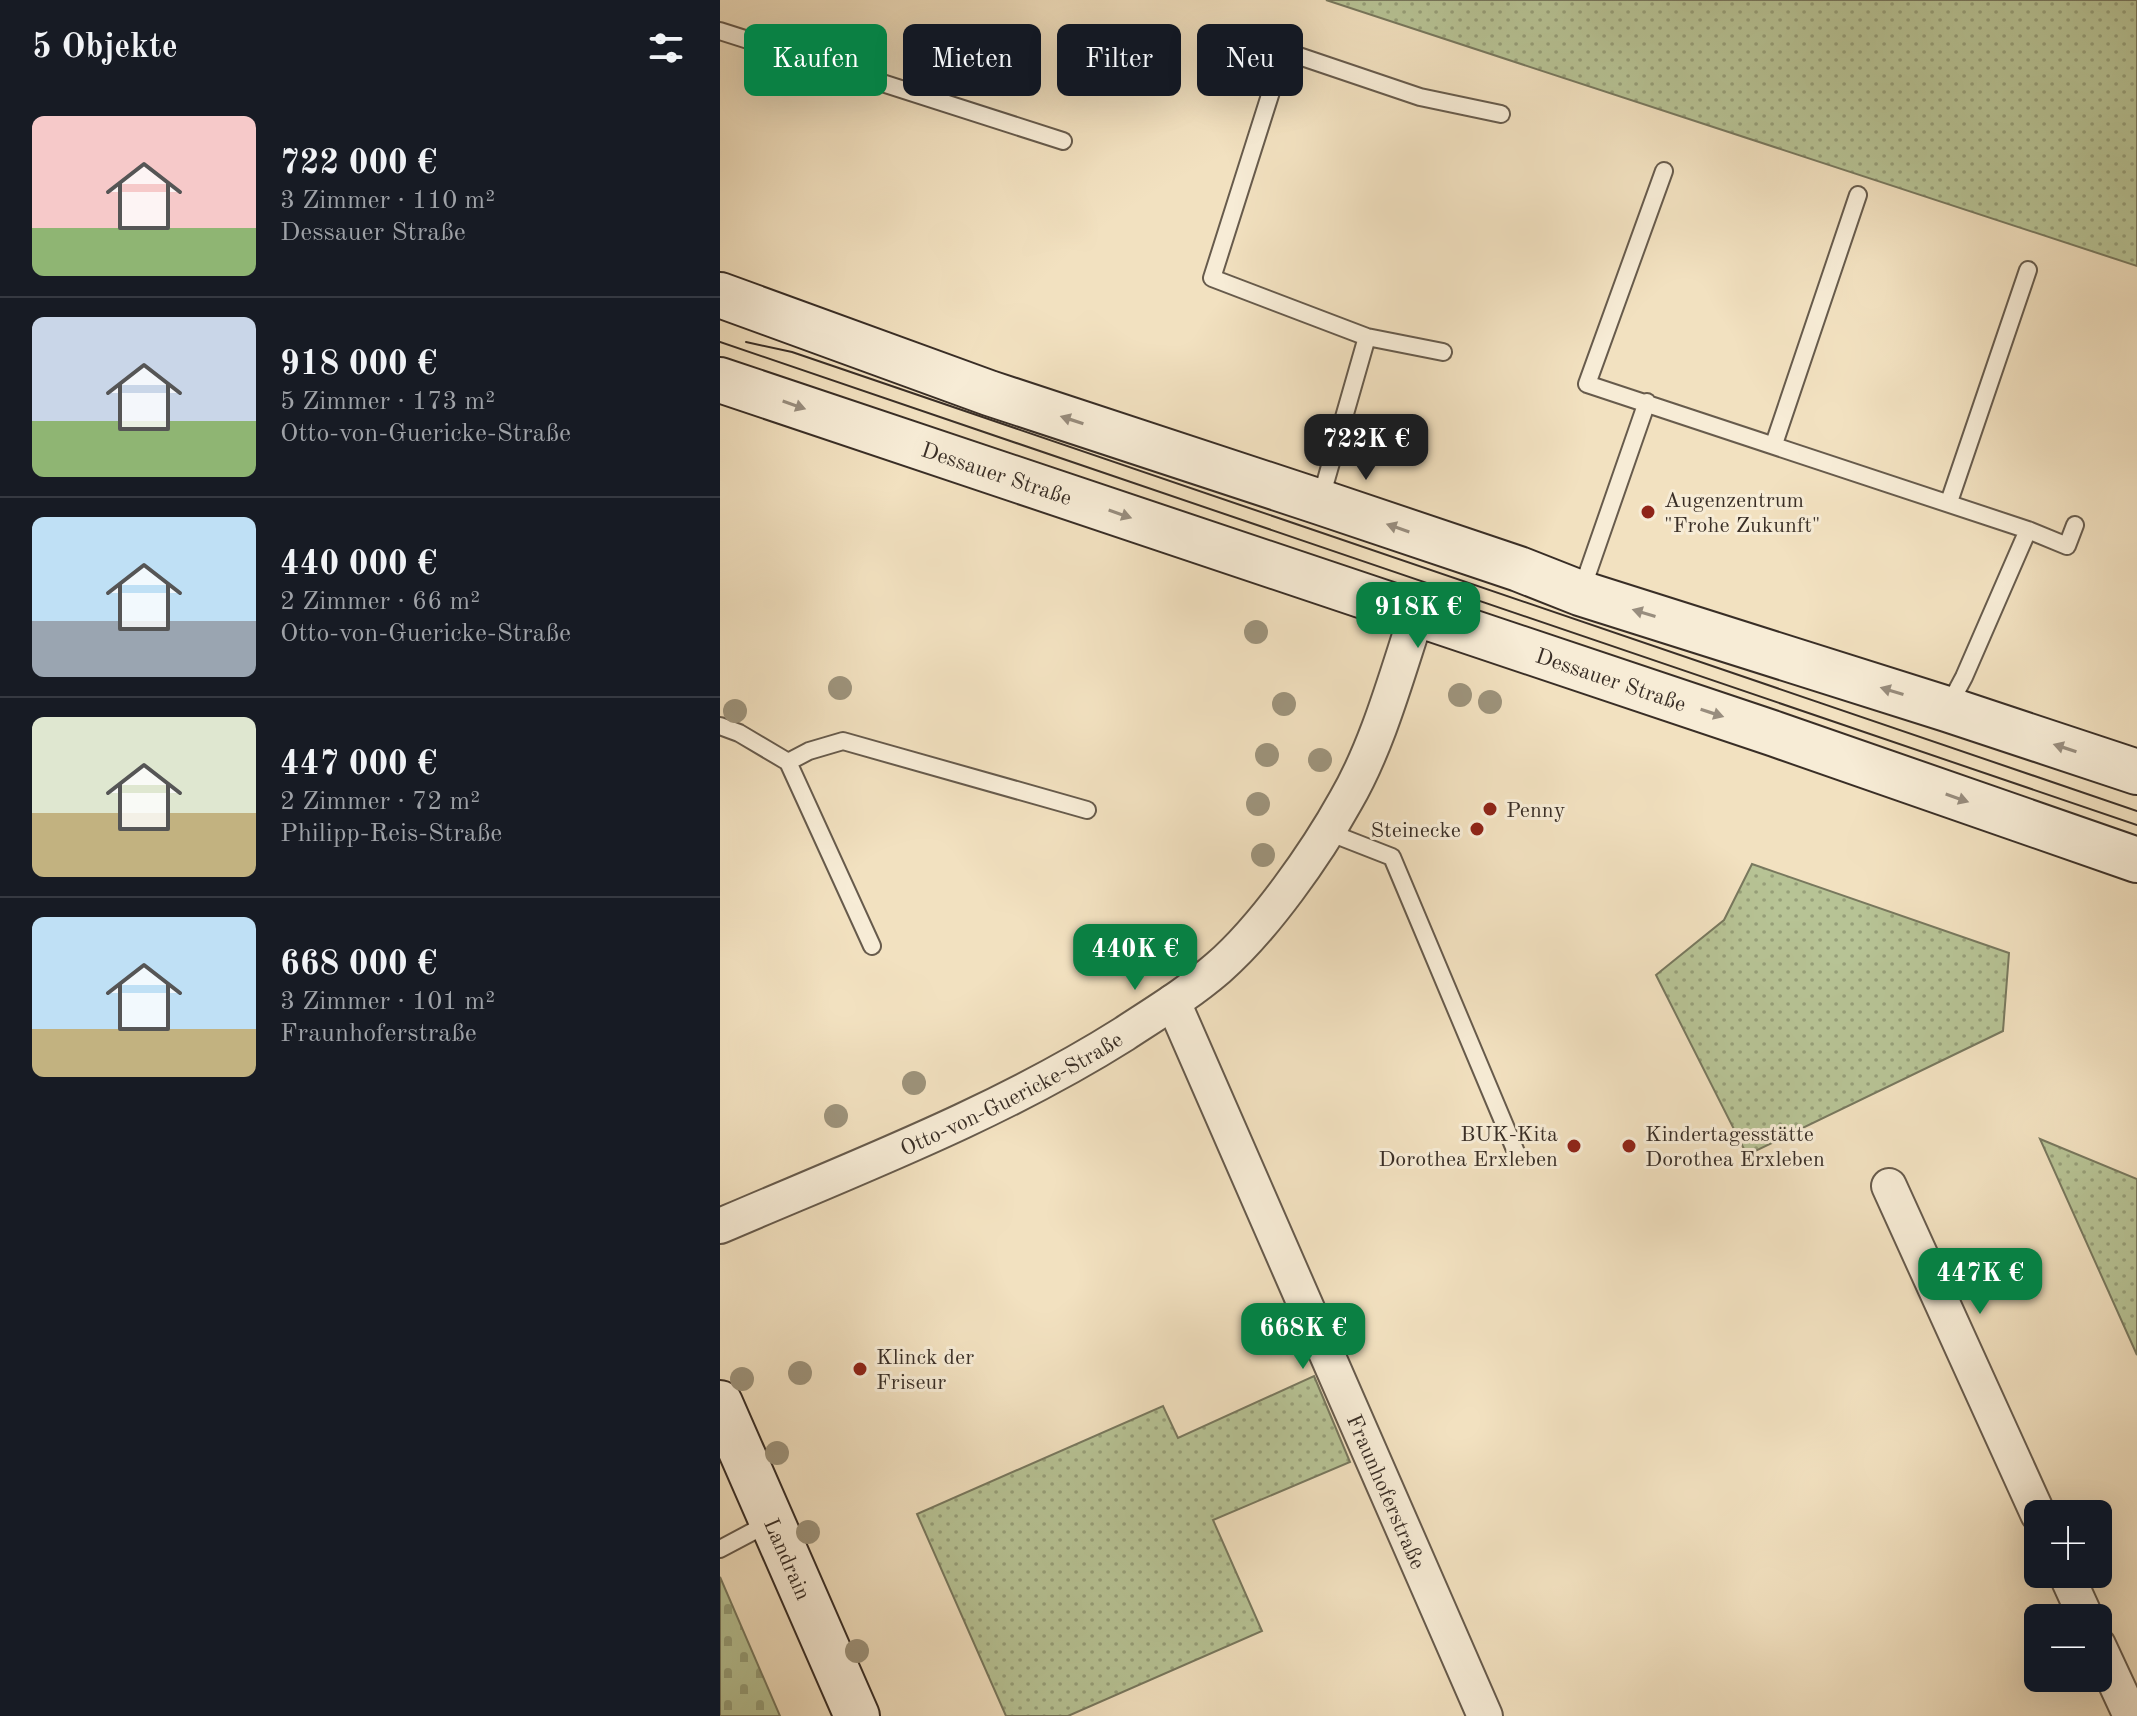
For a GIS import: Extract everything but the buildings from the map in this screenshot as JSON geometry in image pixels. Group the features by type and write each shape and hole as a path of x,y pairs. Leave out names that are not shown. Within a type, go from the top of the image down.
{"main road":[{"path":"720,295 989,393 1519,569 1580,593 2137,772"},
{"name":"Dessauer Straße","path":"720,380 1775,734 2137,860"},
{"name":"Landrain","path":"724,1424 857,1716"}],"street":[{"name":"Otto-von-Guericke-Straße","path":"720,1226 975,1117 1085,1058 1173,1002 1219,967 1289,887 1328,832 1348,797 1369,749 1417,614"},
{"name":"Fraunhoferstraße","path":"1173,1002 1485,1716"},
{"path":"1889,1186 2032,1500"},
{"path":"2112,1675 2131,1716"}],"lane":[{"path":"720,31 1063,141"},
{"path":"1443,352 1367,337 1212,278 1284,51 1420,97 1501,114"},
{"path":"1664,171 1587,384 1949,502 2067,546 2075,525"},
{"path":"1774,444 1858,195"},
{"path":"1949,502 2028,270"},
{"path":"1320,502 1367,337"},
{"path":"1580,593 1647,402"},
{"path":"1947,709 2028,530"},
{"path":"720,726 739,733 788,762 872,946"},
{"path":"788,762 809,751 843,741 1087,810"},
{"path":"1328,832 1392,857 1516,1152"},
{"path":"720,1549 771,1522"}],"green space":[{"path":"1326,0 2137,0 2137,266"},
{"path":"1752,864 2009,953 2003,1031 1747,1155 1656,975 1724,920"},
{"path":"2040,1139 2137,1179 2137,1355"},
{"path":"1314,1376 1350,1462 1213,1520 1262,1631 1068,1716 1006,1716 917,1514 1163,1406 1178,1438"},
{"path":"720,1577 780,1716 720,1716"}],"tram line":[{"path":"720,342 2137,825"},
{"path":"746,342 792,352 2137,811"}],"place":[{"name":"Augenzentrum \"Frohe Zukunft\"","path":"1648,512"},
{"name":"Penny","path":"1490,809"},
{"name":"Steinecke","path":"1477,829"},
{"name":"BUK-Kita Dorothea Erxleben","path":"1574,1146"},
{"name":"Kindertagesstätte Dorothea Erxleben","path":"1629,1146"},
{"name":"Klinck der Friseur","path":"860,1369"}]}
